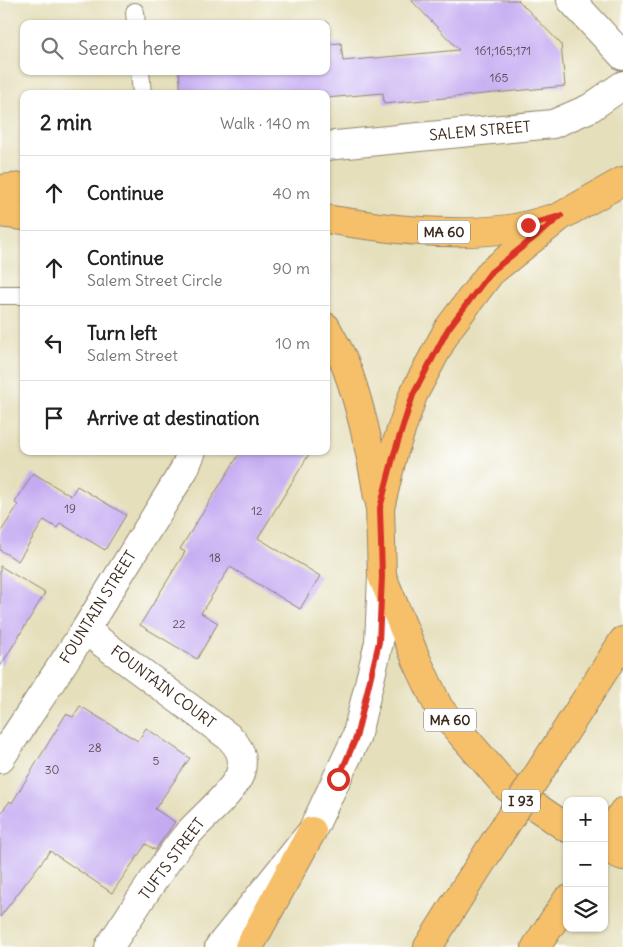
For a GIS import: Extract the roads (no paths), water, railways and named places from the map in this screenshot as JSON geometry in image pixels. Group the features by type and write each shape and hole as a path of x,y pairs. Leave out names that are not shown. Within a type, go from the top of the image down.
{"main road":[{"name":"MA 60","path":"330,220 378,228 427,232 511,229 561,216 623,181"},
{"path":"0,189 20,187"},
{"path":"0,212 20,215"},
{"path":"380,508 394,454 413,395 448,329 491,272 561,216"},
{"name":"MA 60","path":"330,335 347,367 360,410 373,466 380,508 382,576 439,708 507,786 563,825"},
{"name":"I 93","path":"428,947 623,641"},
{"path":"608,835 623,812"},
{"path":"249,947 312,832"},
{"path":"608,850 623,856"},
{"path":"536,947 563,906"}],"street":[{"path":"571,0 623,56"},
{"name":"SALEM STREET","path":"330,146 553,124 590,108 623,84"},
{"name":"FOUNTAIN STREET","path":"0,759 85,630 184,470 190,455"},
{"path":"219,947 312,832 356,738 379,642 382,576"},
{"name":"FOUNTAIN COURT","path":"85,630 224,734 238,747"},
{"name":"TUFTS STREET","path":"109,947 167,860 238,779 243,762 238,747"}],"lane":[{"path":"140,75 142,90"},
{"path":"0,295 20,295"}]}
